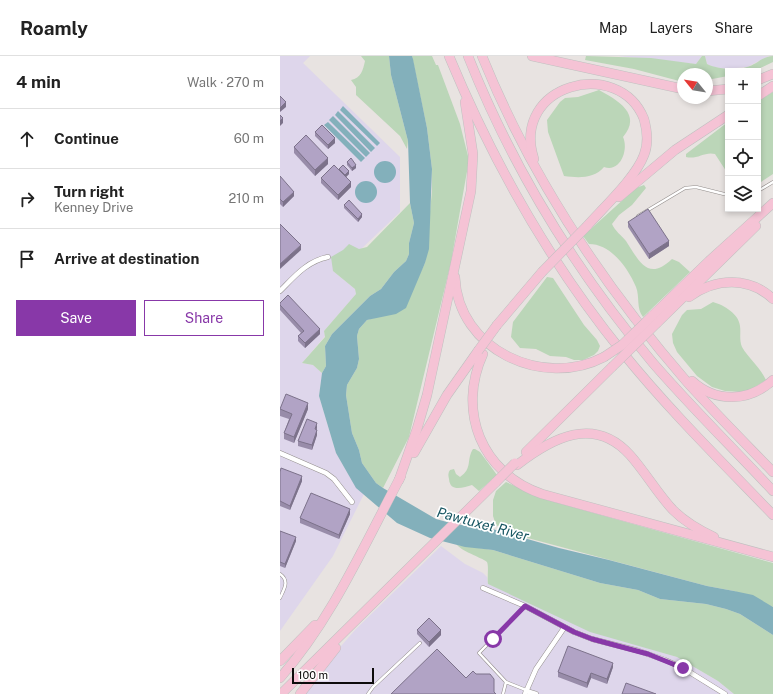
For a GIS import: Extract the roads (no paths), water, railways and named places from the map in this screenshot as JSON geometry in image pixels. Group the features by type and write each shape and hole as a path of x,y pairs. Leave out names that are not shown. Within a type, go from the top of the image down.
{"highway":[{"path":"449,56 491,148 526,212 588,308 660,396 773,515"},
{"path":"468,56 491,111 518,164 547,215 591,282 626,329 668,380 773,490"},
{"path":"482,56 518,136 596,263 621,299 694,389 773,472"},
{"path":"532,56 677,88"},
{"path":"761,79 773,74"},
{"path":"280,678 312,638 333,603 444,400 480,352 497,326 542,272 587,226 636,170 646,151 647,139 644,121 638,107 629,97 613,86 589,80 569,84 551,94 537,112 531,133 532,152 542,177"},
{"path":"399,480 424,407 471,191 474,171 472,142 462,86"},
{"path":"761,94 773,86"},
{"path":"713,90 725,89"},
{"path":"587,226 621,195 675,150 725,117"},
{"path":"281,694 516,464 612,367 714,256 773,203"},
{"path":"654,320 773,209"},
{"path":"456,260 456,289 464,312 479,336 498,351 525,364 552,369 577,367 604,358 654,320 697,291 720,283 733,282 750,285 761,290 773,299"},
{"path":"480,352 473,385 472,402 474,419 478,434 488,453 498,466 514,480 542,494 773,556"},
{"path":"664,353 694,383 719,396 733,398 748,395 764,388 773,380"},
{"path":"516,464 541,447 564,436 582,433 604,437 627,451 666,502 688,523 713,537 757,552"},
{"path":"300,694 328,656 390,586"},
{"path":"280,661 303,638 333,603"}],"street":[{"path":"280,291 300,271 318,259 328,257"},
{"path":"280,453 326,473 334,479 352,502"},
{"path":"483,588 525,606 564,628 592,639 639,651 665,660 689,671 725,694"},
{"path":"536,694 526,692 536,669 564,628"}],"lane":[{"path":"761,189 773,182"},
{"path":"632,220 685,188 696,187 725,194"},
{"path":"280,574 285,578 286,584 280,598"},
{"path":"525,606 479,653 506,682 526,692"},
{"path":"368,694 420,643"},
{"path":"503,694 506,682"}],"water":[{"path":"389,56 412,56 413,59 427,128 432,169 429,249 425,263 406,308 396,314 367,320 359,329 357,336 359,359 357,368 347,385 346,395 352,433 359,450 362,463 376,483 436,519 462,525 482,526 559,548 707,586 753,595 773,607 773,635 740,614 726,609 706,604 660,599 638,590 600,583 493,550 465,547 430,538 397,523 356,488 336,453 319,396 322,373 326,366 325,346 332,334 370,296 381,289 394,272 406,261 409,254 409,243 414,223 410,203 408,141 391,75"},
{"path":"343,106 380,143 377,146 340,110"},
{"path":"338,111 375,148 371,152 335,115"},
{"path":"333,116 370,153 366,157 329,120"},
{"path":"328,122 365,158 361,162 324,125"},
{"path":"385,161 389,162 395,168 395,176 389,182 385,183 381,182 375,176 374,172 375,168 381,162"},
{"path":"366,181 370,182 376,188 376,196 370,202 366,203 362,202 356,196 355,192 356,188 362,182"}],"water label":[{"name":"Pawtuxet River","path":"483,524"}]}
